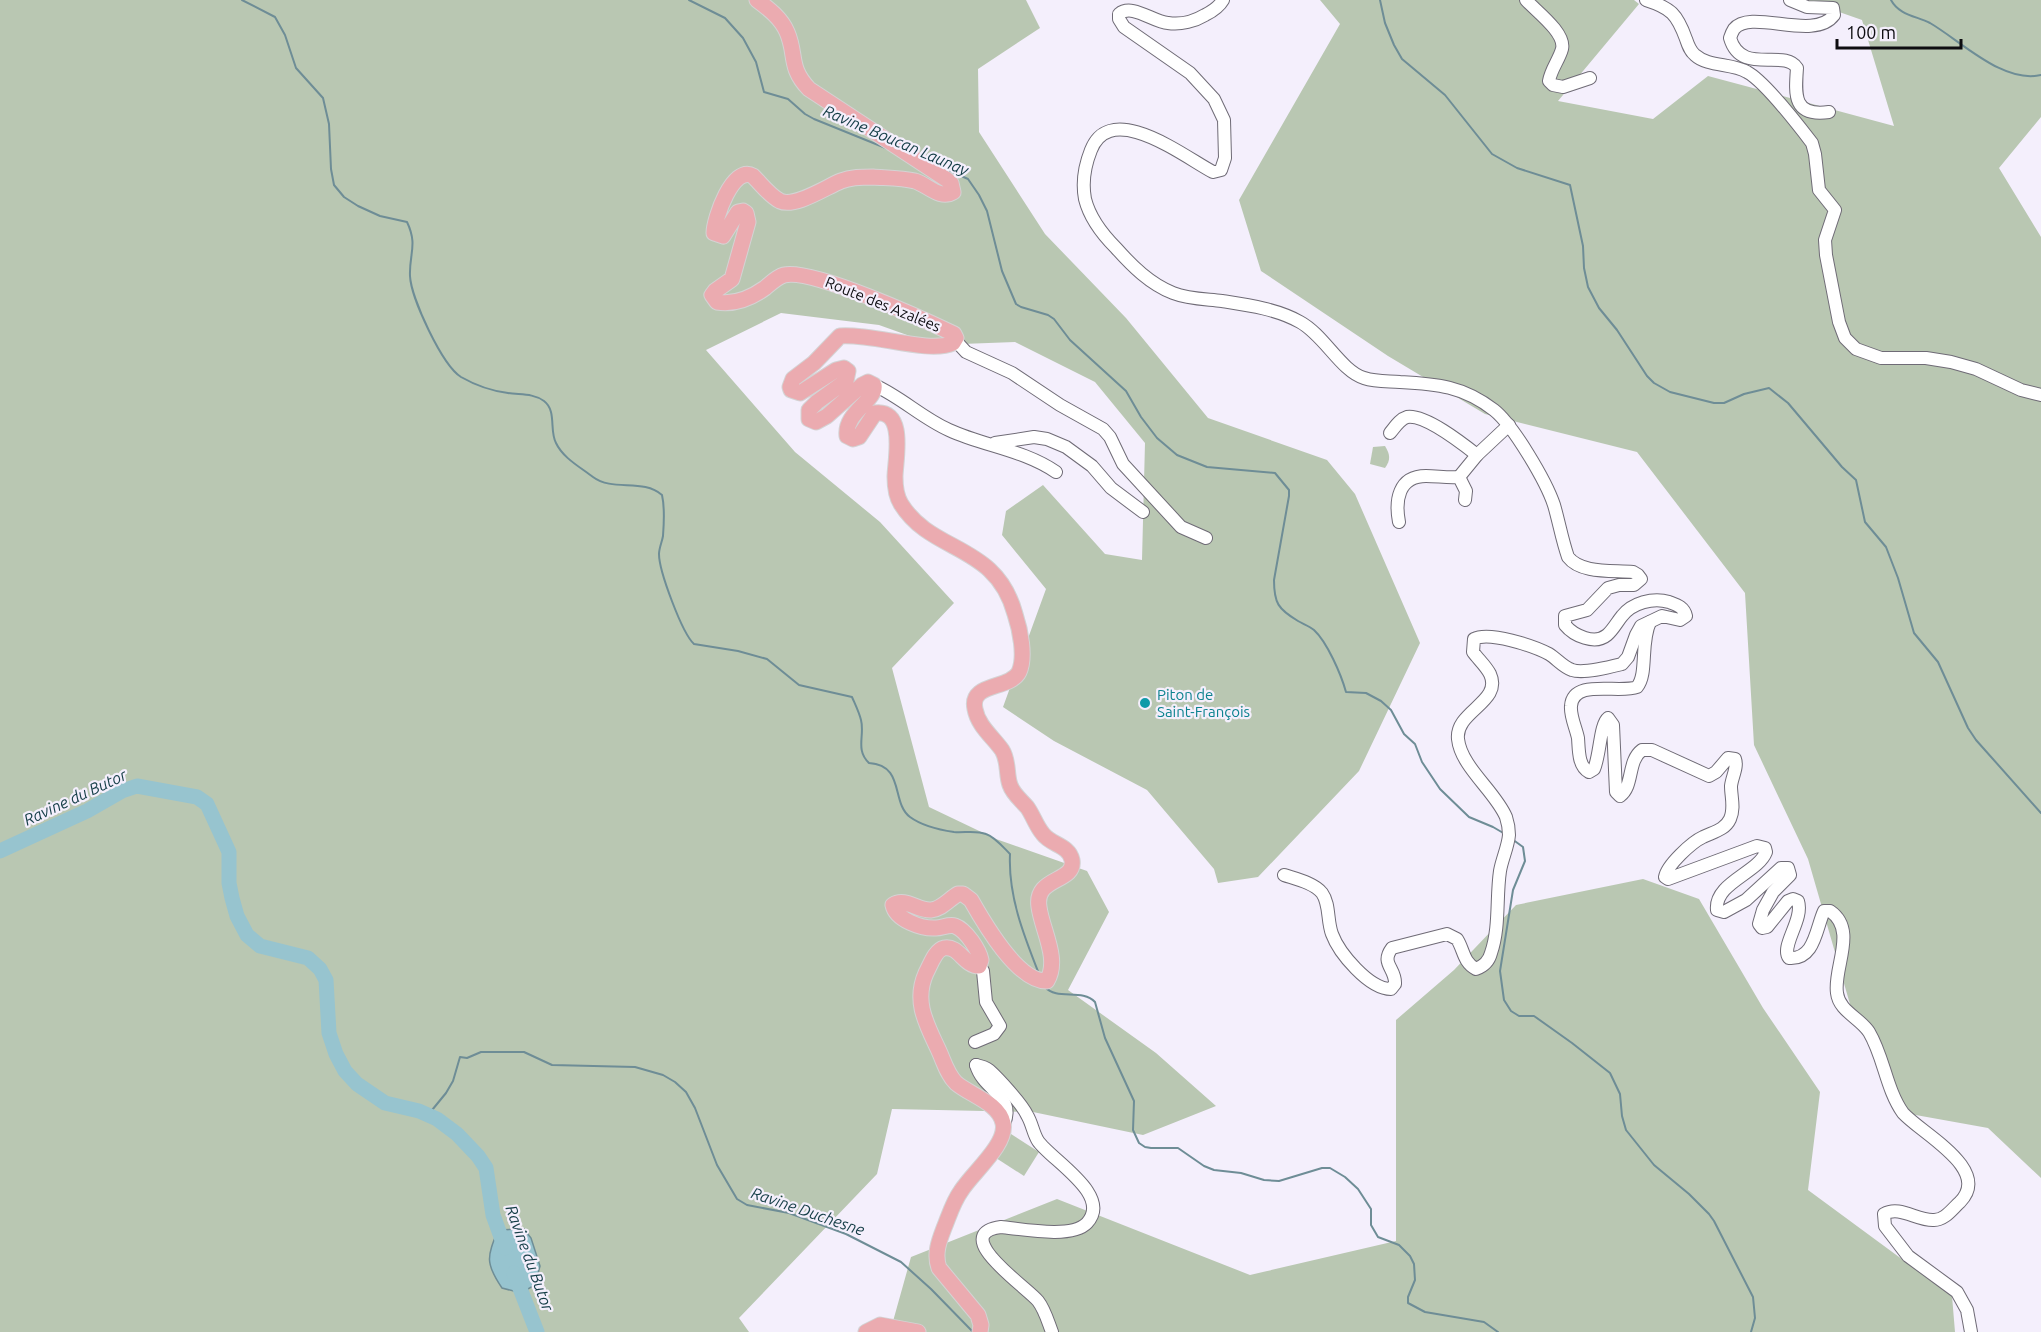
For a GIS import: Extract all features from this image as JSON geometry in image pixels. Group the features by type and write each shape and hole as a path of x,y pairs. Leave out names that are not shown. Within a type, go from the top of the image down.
{"main road":[{"name":"Route des Azalées","path":"758,0 784,26 790,40 795,71 809,89 951,183 953,192 944,195 927,186 903,179 857,177 788,203 778,200 753,176 748,173 741,174 727,194 715,225 714,233 719,236 726,233 738,212 746,213 748,222 732,279 712,295 717,302 735,302 758,293 784,275 797,274 848,289 954,334 955,340 950,345 933,347 860,336 840,336 814,363 793,379 790,387 791,390 800,393 836,370 844,368 848,371 846,381 808,410 809,419 816,422 827,416 862,385 868,382 874,385"},
{"path":"874,385 873,394 861,405 847,427 847,436 853,439 859,437 875,413 885,414 897,433 895,486 901,504 928,531 985,564 1005,588 1015,612 1021,654 1019,672 1006,683 983,689 976,698 975,710 981,724 1004,754 1011,789 1028,808 1042,833 1065,848 1072,858 1072,865 1068,873 1045,886 1038,898 1039,912 1050,953 1050,975 1047,981 1033,979 1003,949 966,895 958,894 932,910 904,902 894,903 893,908 898,915 916,924 930,928 951,926 959,928 978,950 981,960 980,965 976,966 968,963 956,951 940,950 921,989 921,1010 924,1020 949,1074 958,1084 997,1111 1004,1124 1002,1140 959,1193 940,1238 937,1251 937,1262 942,1273 978,1315 981,1324 980,1331"},
{"path":"866,1332 880,1325 918,1332"}],"street":[{"path":"1223,0 1215,9 1202,17 1179,23 1161,22 1131,11 1122,11 1119,14 1124,27 1190,74 1214,99 1224,120 1226,158 1221,170 1213,172 1167,144 1138,132 1118,130 1103,134 1092,146 1084,175 1085,197 1089,213 1095,224 1130,263 1163,288 1182,296 1282,313 1311,328 1349,369 1362,378 1437,384 1457,388 1475,396 1495,411 1509,425 1554,503 1568,558 1578,566 1632,572 1638,574 1641,579 1634,585 1608,588 1587,610 1565,616 1564,621 1567,627 1589,639 1602,639 1610,633 1624,613 1640,603 1653,600 1672,603 1682,608 1686,614 1685,618 1680,620 1662,616 1641,626 1622,664 1583,671 1567,668 1539,649 1499,637 1484,635 1474,639 1473,652 1488,670 1492,684 1486,699 1464,720 1459,730 1458,741 1462,753 1506,816 1509,833 1500,871 1494,943 1490,957 1482,967 1476,969 1470,966 1457,939 1447,934 1392,948 1387,960 1395,974 1395,984 1391,989 1382,987 1359,972 1336,943 1329,926 1327,904 1322,893 1313,886 1284,875"},
{"path":"1526,0 1557,32 1563,43 1549,81 1553,85 1563,87 1590,78"},
{"path":"1646,0 1673,12 1695,55 1740,68 1754,76 1812,143 1818,186 1821,194 1835,210 1827,233 1825,248 1839,322 1845,338 1856,349 1881,358 1926,358 1951,362 1976,369 2021,390 2041,395"},
{"path":"1790,0 1807,8 1833,8 1834,15 1822,23 1799,26 1754,22 1742,24 1734,28 1730,38 1733,47 1738,53 1753,59 1788,61 1795,64 1797,101 1805,109 1815,114 1829,112"},
{"path":"955,340 966,352 1012,373 1060,405 1102,429 1110,437 1123,464 1181,527 1206,538"},
{"path":"874,385 890,392 950,430 1036,460 1056,472"},
{"path":"1390,433 1401,420 1409,417 1417,418 1436,427 1477,455"},
{"path":"1399,522 1396,506 1398,496 1409,482 1425,476 1460,477 1477,455 1509,425"},
{"path":"988,444 1028,437 1047,439 1066,447 1087,462 1108,485 1143,512"},
{"path":"1460,477 1466,491 1465,500"},
{"path":"1650,622 1643,645 1642,679 1637,687 1628,690 1589,689 1579,692 1572,701 1571,710 1584,768 1589,772 1594,769 1601,745 1602,725 1608,718 1613,725 1616,792 1620,796 1625,792 1634,758 1642,750 1652,750 1709,776 1716,772 1725,760 1730,757 1735,759 1737,765 1731,790 1732,811 1728,822 1721,829 1695,841 1667,869 1665,877 1674,878 1694,868 1757,846 1765,848 1763,859 1738,878 1720,896 1717,910 1724,912 1735,908 1781,868 1788,868 1790,875 1773,892 1759,924 1762,928 1767,927 1788,901 1792,899 1798,901 1797,920 1786,950 1789,958 1798,957 1812,946 1824,911 1830,910 1836,916 1844,936 1836,986 1839,1001 1870,1033 1896,1103 1903,1113 1955,1157 1964,1169 1970,1186 1966,1196 1942,1218 1931,1220 1891,1211 1884,1214 1883,1222 1891,1236 1908,1256 1958,1292 1967,1310 1971,1332"},
{"path":"975,1042 994,1034 1000,1026 986,1002 983,971 980,965"},
{"path":"1004,1124 1008,1113 1007,1105 983,1079 976,1065 989,1070 1024,1110 1037,1140 1081,1183 1091,1197 1092,1214 1087,1223 1079,1229 1063,1232 1001,1227 992,1228 983,1235 983,1244 988,1254 1038,1301 1052,1332"}],"green space":[{"path":"0,0 1026,0 1040,28 978,69 979,132 1045,234 1126,318 1208,418 1327,460 1355,494 1420,643 1359,771 1258,877 1218,883 1214,869 1147,790 1054,741 1003,707 1046,589 1002,535 1006,511 1043,485 1105,554 1142,560 1145,443 1095,382 1015,342 935,345 879,325 781,313 706,350 795,452 880,522 954,603 892,668 929,807 996,839 1087,871 1109,912 1068,990 1156,1053 1216,1106 1143,1135 1033,1112 892,1109 877,1174 739,1318 749,1332 0,1332"},
{"path":"1320,0 1634,0 1639,4 1558,101 1653,119 1708,76 1894,126 1862,20 1805,0 2041,0 2041,117 1999,168 2041,237 2041,1178 1988,1128 1899,1112 1881,1067 1854,1018 1808,859 1754,745 1745,593 1637,452 1485,414 1388,356 1261,271 1239,200 1340,24"},
{"path":"1385,446 1389,457 1385,468 1370,464 1373,447"},
{"path":"1643,879 1699,899 1763,1008 1820,1092 1808,1190 1952,1296 1955,1332 890,1332 911,1257 1057,1199 1250,1275 1396,1241 1396,1020 1454,970 1516,905"},
{"path":"1011,1134 1039,1152 1024,1176 996,1158"}],"water":[{"path":"524,1229 531,1238 540,1266 535,1285 521,1293 502,1288 490,1266 490,1254 498,1230"}],"waterway":[{"path":"242,0 275,17 285,35 296,68 323,98 329,124 334,185 344,197 358,206 380,216 407,222 412,237 410,276 416,299 437,346 453,370 461,377 484,387 540,398 548,405 552,415 556,443 572,462 601,481 646,487 662,495 664,521 659,552 660,562 667,587 689,638 694,644 738,651 767,659 799,685 852,697 861,720 862,753 869,763 880,765 888,770 893,777 904,811 910,817 925,825 943,830 989,835 1010,854 1014,900 1039,974"},
{"name":"Ravine Boucan Launay","path":"689,0 725,18 743,38 756,62 764,92 788,99 814,119 888,149"},
{"path":"1380,0 1385,23 1402,59 1445,95 1492,154 1517,168 1570,185 1583,246 1588,287 1599,308 1617,330 1647,376 1670,392 1714,403 1724,403 1744,394 1769,388 1788,403 1842,467 1856,480 1865,522 1886,547 1898,578 1914,633 1938,662 1968,728 1976,740 2041,813"},
{"path":"1891,0 1898,9 1930,23 1997,67 2027,76 2041,75"},
{"name":"Ravine Boucan Launay","path":"939,166 968,179 979,195 987,211 1002,271 1016,304 1054,319 1070,340 1126,391 1157,438 1177,455 1207,467 1275,473 1289,490 1274,580 1278,605 1319,635 1333,659 1346,692 1366,693 1381,701 1391,710 1404,734 1415,744 1422,762 1440,789 1469,817 1505,834"},
{"name":"Ravine du Butor","path":"0,851 87,811 122,791 137,786 197,797 207,804 229,852 229,883 232,898 237,916 247,935 260,946 308,958 320,969 326,980 329,1033 345,1071 357,1084 385,1103 419,1111 437,1119 457,1134 478,1156 486,1168 493,1215 505,1248"},
{"name":"Ravine Boucan Launay","path":"1512,839 1523,847 1525,861 1513,890 1500,971 1504,1000 1511,1011 1519,1016 1534,1016 1610,1073 1620,1094 1626,1130 1654,1165 1689,1194 1714,1221 1753,1297 1755,1318 1751,1332"},
{"path":"1045,987 1056,993 1083,996 1095,1002 1105,1038 1134,1101 1133,1130 1139,1143 1151,1148 1178,1148 1204,1166 1214,1170 1241,1173 1264,1180 1279,1181 1322,1168 1330,1168 1345,1177 1358,1189 1371,1209 1371,1225 1378,1237 1399,1245 1410,1256 1414,1264 1415,1280 1408,1303 1425,1312 1484,1322 1498,1332"},
{"name":"Ravine Duchesne","path":"428,1115 453,1081 460,1057 467,1058 481,1052 524,1052 552,1065 635,1067 663,1075 686,1092 695,1108 717,1165 737,1199 747,1205 789,1213 846,1234 901,1262 973,1332"},
{"name":"Ravine du Butor","path":"514,1273 537,1332"}],"place":[{"name":"Piton de Saint-François","path":"1145,703"}]}
